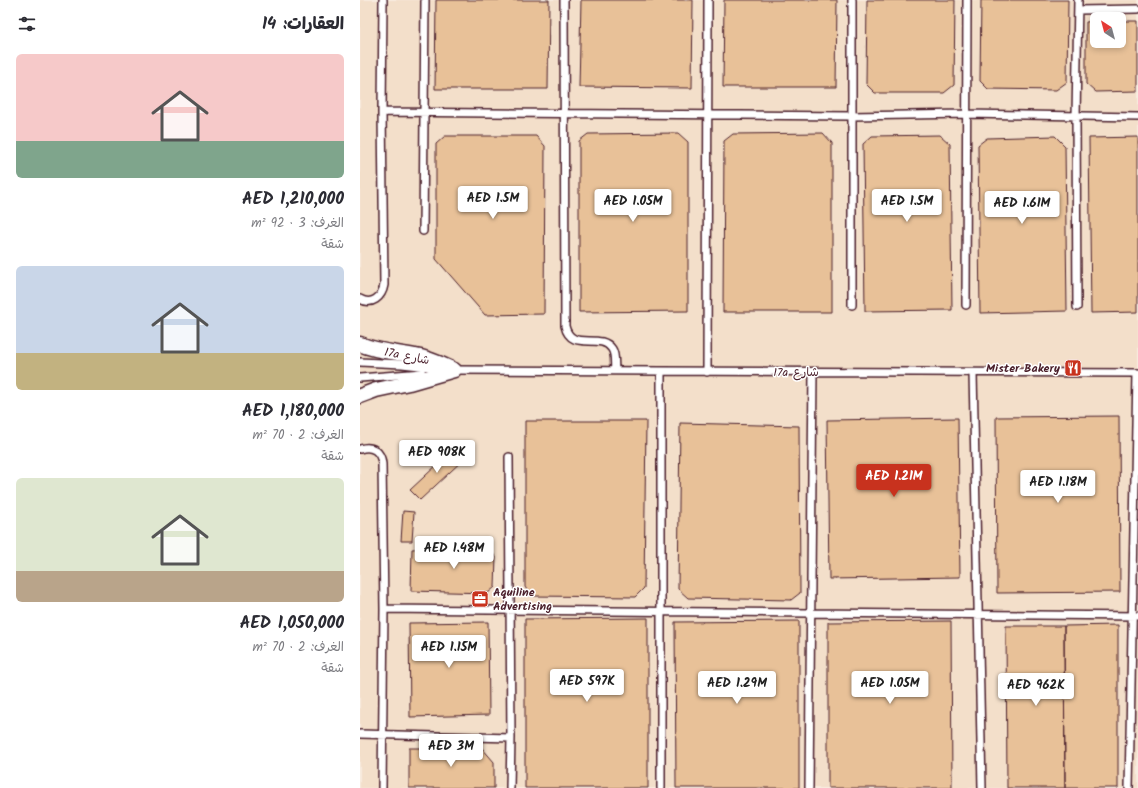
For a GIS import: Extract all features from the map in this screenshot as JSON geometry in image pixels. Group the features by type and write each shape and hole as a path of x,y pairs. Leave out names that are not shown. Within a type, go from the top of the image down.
{"street":[{"name":"17a شارع","path":"360,344 381,351 418,356 454,370"},
{"name":"17a شارع","path":"360,396 376,390 417,381 454,370"}],"lane":[{"path":"360,299 368,302 380,297 384,285 382,112 383,0"},
{"path":"424,231 425,0"},
{"path":"564,0 565,326 566,331 573,339 600,342 608,345 614,354 615,371"},
{"path":"708,0 708,372"},
{"path":"852,0 852,305"},
{"path":"966,305 967,0"},
{"path":"1077,308 1076,117 1078,0"},
{"path":"1078,10 1138,9"},
{"path":"382,112 852,116 966,114 1138,117"},
{"name":"17a شارع","path":"360,362 402,364 454,370 1137,373"},
{"name":"17a شارع","path":"360,378 403,376 454,370"},
{"path":"661,371 661,788"},
{"path":"809,788 813,372"},
{"path":"973,372 982,788"},
{"path":"1129,788 1135,616 1137,373"},
{"path":"360,449 368,447 372,448 380,454 382,459 384,610 382,788"},
{"path":"509,457 511,611 510,788"},
{"path":"384,610 1135,616"},
{"path":"360,734 511,738"}],"shaded area":[{"path":"360,0 1138,0 1138,788 360,788"}],"building":[{"path":"436,0 549,0 548,89 435,89"},
{"path":"581,0 693,0 692,88 579,87"},
{"path":"724,0 837,0 836,87 723,87"},
{"path":"867,0 955,0 954,85 944,93 875,93 866,84"},
{"path":"981,0 1068,0 1067,82 1056,90 988,89 980,81"},
{"path":"1126,21 1138,21 1138,91 1095,92 1086,84 1086,22 1090,22 1090,48 1126,48"},
{"path":"678,133 688,142 688,311 579,312 579,141 588,134"},
{"path":"823,133 832,143 832,312 723,312 724,141 733,134"},
{"path":"940,135 950,144 952,310 865,311 863,144 872,136"},
{"path":"445,136 536,136 545,146 544,314 485,315 436,259 436,144"},
{"path":"1055,136 1065,146 1067,311 980,313 978,145 987,138"},
{"path":"1138,137 1138,312 1091,313 1089,138"},
{"path":"1119,416 1120,592 997,593 996,417"},
{"path":"958,418 960,577 829,579 827,420"},
{"path":"525,421 646,421 644,588 635,597 531,596 525,587"},
{"path":"680,423 799,426 800,593 791,600 688,598 678,589"},
{"path":"454,449 464,459 420,500 410,490"},
{"path":"403,511 414,512 412,541 401,541"},
{"path":"485,545 496,557 495,587 488,593 411,591 412,549"},
{"path":"648,618 648,788 525,788 525,619"},
{"path":"799,621 799,788 676,788 675,622"},
{"path":"951,621 952,788 828,788 828,622"},
{"path":"488,622 489,715 410,717 409,623"},
{"path":"1118,625 1118,788 1065,788 1064,626"},
{"path":"1006,626 1064,626 1065,788 1007,788"},
{"path":"409,748 482,748 494,762 494,788 409,788"}],"place":[{"name":"Mister Bakery","path":"1073,368"},
{"name":"Aquiline Advertising","path":"480,599"}]}
